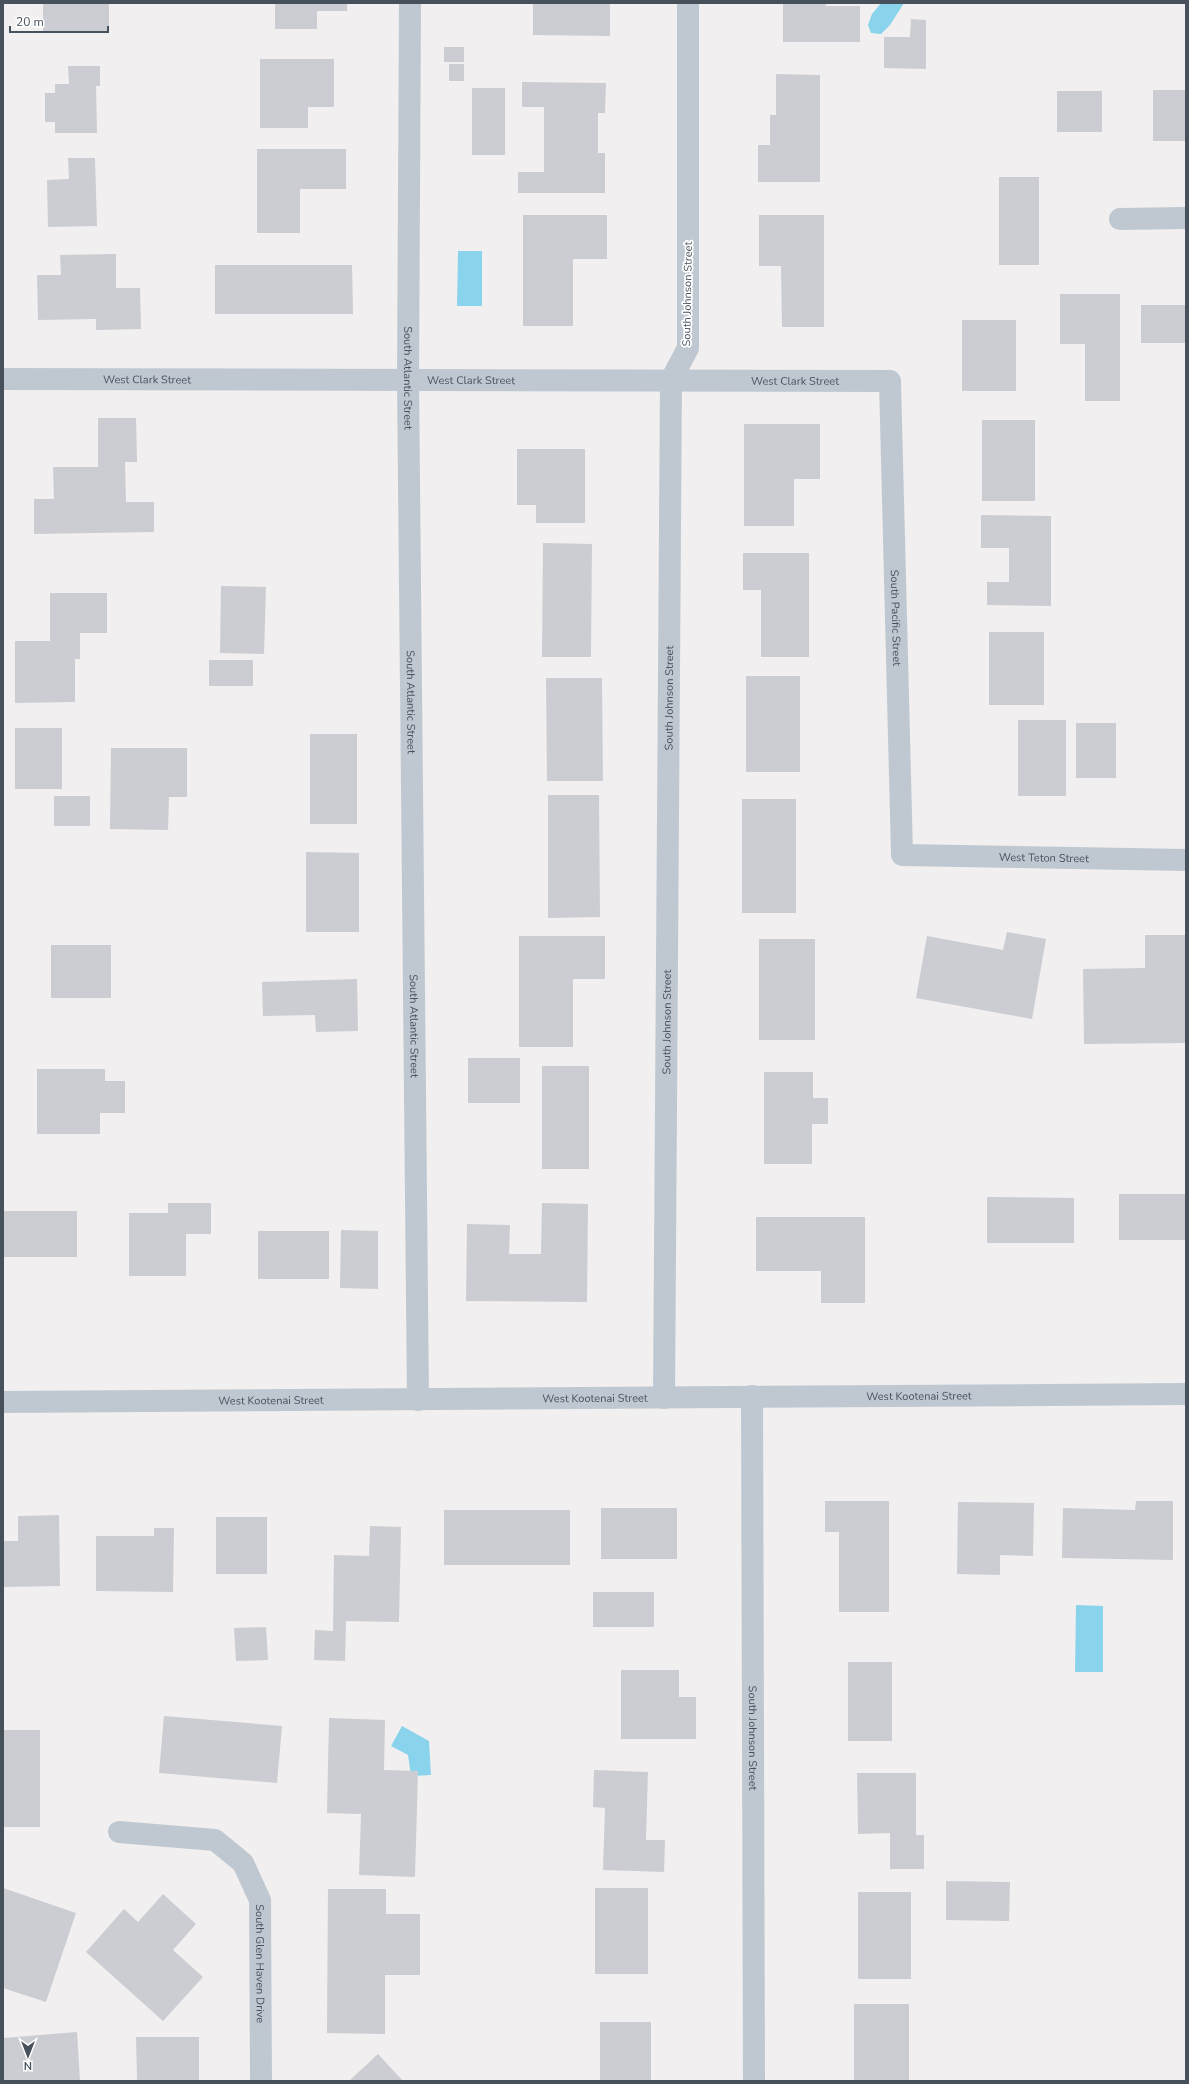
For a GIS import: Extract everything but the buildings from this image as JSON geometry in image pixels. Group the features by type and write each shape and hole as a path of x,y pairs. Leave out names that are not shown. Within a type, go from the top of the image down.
{"street":[{"name":"South Atlantic Street","path":"410,3 408,380 418,1400"},
{"name":"South Johnson Street","path":"664,1398 671,380 688,348 688,3"},
{"path":"1120,219 1186,218"},
{"name":"West Clark Street","path":"3,379 890,381"},
{"name":"South Pacific Street","path":"890,381 902,855"},
{"name":"West Teton Street","path":"902,855 1186,860"},
{"name":"West Kootenai Street","path":"3,1402 1186,1394"},
{"name":"South Johnson Street","path":"752,1396 754,2081"},
{"name":"South Glen Haven Drive","path":"119,1832 215,1840 244,1863 260,1900 261,2081"}],"water":[{"path":"881,3 904,3 890,25 881,34 871,33 868,25 872,14"},
{"path":"458,251 482,251 482,306 457,306"},
{"path":"1076,1605 1103,1606 1103,1672 1075,1672"},
{"path":"402,1726 429,1741 431,1775 411,1776 408,1755 391,1746"}]}
